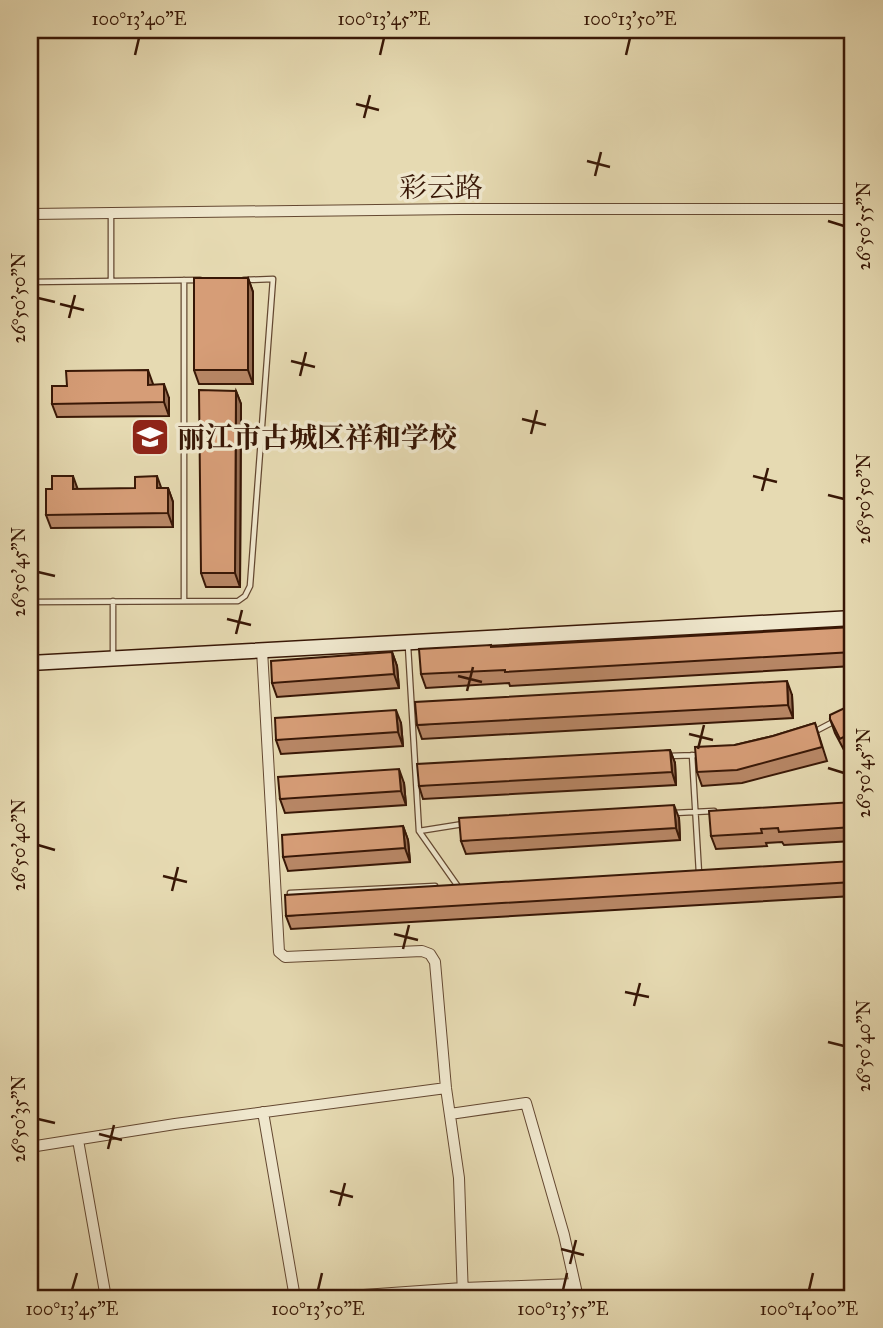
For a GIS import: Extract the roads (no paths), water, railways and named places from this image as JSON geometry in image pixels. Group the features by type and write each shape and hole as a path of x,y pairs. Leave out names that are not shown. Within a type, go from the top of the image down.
{"street":[{"name":"彩云路","path":"30,214 459,209 853,209"},
{"path":"30,663 853,618"},
{"path":"261,650 279,952 285,957 418,951 430,954 436,967 446,1088 460,1178 463,1293"},
{"path":"30,1147 446,1088"},
{"path":"450,1114 526,1103 564,1235 578,1298"},
{"path":"262,1112 295,1298"},
{"path":"78,1140 106,1298"},
{"path":"321,1298 463,1293 575,1284"}],"lane":[{"path":"111,213 111,281"},
{"path":"30,601 238,601 245,596 250,586 273,279 234,280"},
{"path":"184,280 184,601"},
{"path":"30,282 209,280"},
{"path":"113,601 113,658"},
{"path":"289,893 457,885 419,831 407,642"},
{"path":"807,735 827,727 843,716"},
{"path":"665,757 711,754"},
{"path":"692,755 699,873 711,872"},
{"path":"415,768 429,768"},
{"path":"668,814 722,811"},
{"path":"419,831 468,824"}],"place":[{"name":"丽江市古城区祥和学校","path":"150,437"}]}
